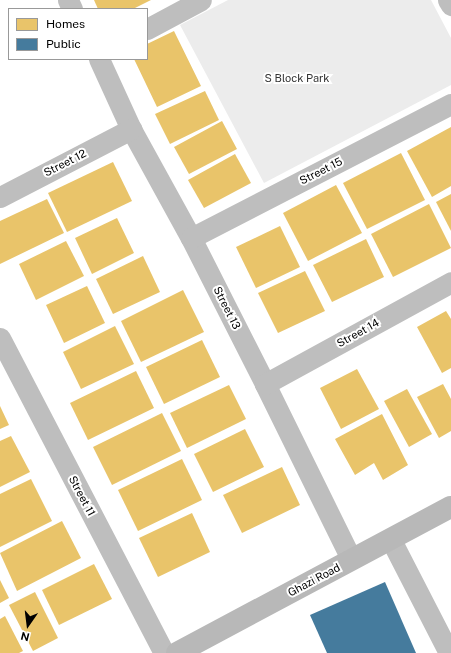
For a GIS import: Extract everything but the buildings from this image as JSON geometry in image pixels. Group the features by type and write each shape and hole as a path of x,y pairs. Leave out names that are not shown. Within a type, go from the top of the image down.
{"main road":[{"name":"Ghazi Road","path":"177,653 451,507"}],"street":[{"path":"148,28 201,0"},
{"path":"448,0 451,5"},
{"name":"Street 13","path":"98,60 131,129 191,238 265,384 351,560"},
{"name":"Street 15","path":"191,238 451,104"},
{"name":"Street 12","path":"0,197 131,129"},
{"name":"Street 14","path":"265,384 451,282"},
{"name":"Street 11","path":"0,338 164,653"},
{"path":"391,540 449,653"}],"green space":[{"name":"S Block Park","path":"228,0 431,0 451,38 451,85 264,183 180,25"}]}
